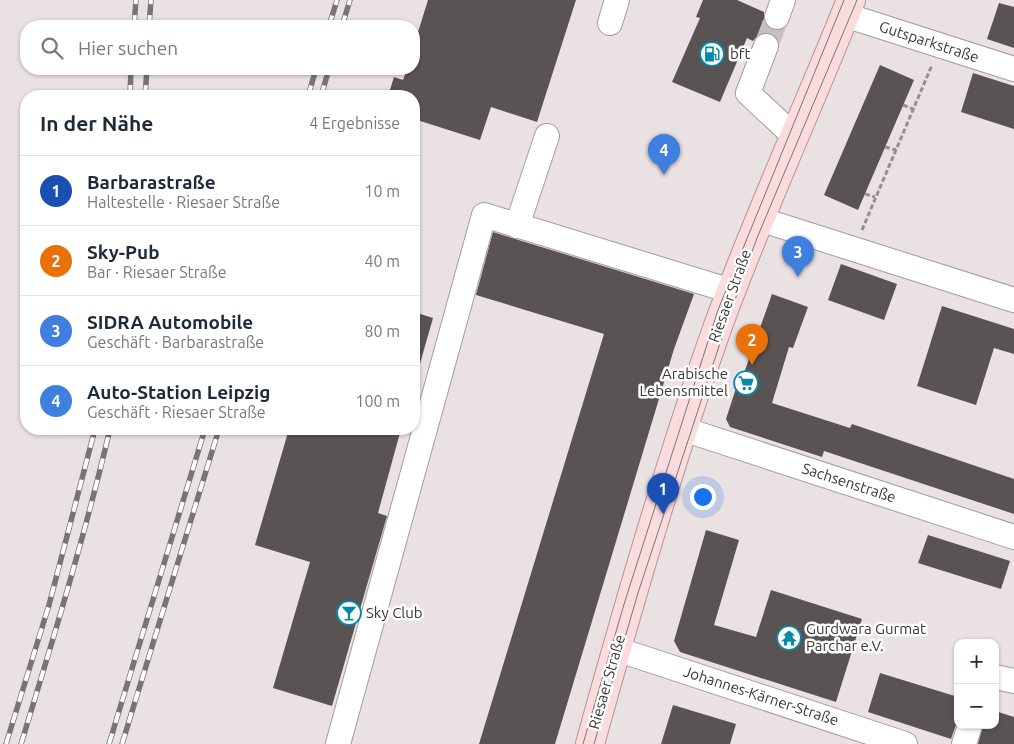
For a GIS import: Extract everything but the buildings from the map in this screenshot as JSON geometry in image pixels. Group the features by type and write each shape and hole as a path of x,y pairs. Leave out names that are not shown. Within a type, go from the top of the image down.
{"main road":[{"name":"Riesaer Straße","path":"590,744 616,649 683,429 759,219 848,7"}],"street":[{"path":"610,23 617,0"},
{"name":"Gutsparkstraße","path":"848,7 940,46 1012,63"},
{"path":"766,46 748,94 794,136"},
{"path":"517,226 547,136"},
{"path":"338,744 484,215 732,291"},
{"path":"759,219 1014,300"},
{"name":"Sachsenstraße","path":"683,429 1014,537"},
{"name":"Johannes-Kärner-Straße","path":"616,649 905,744"},
{"path":"999,678 1014,681"},
{"path":"964,744 969,729"}],"path":[{"path":"854,249 940,46"},
{"path":"903,105 913,109"},
{"path":"885,147 896,150"},
{"path":"865,194 875,197"}],"tunnel":[{"path":"766,46 777,17"}],"tram line":[{"path":"583,744 625,601 718,310 844,0"},
{"path":"594,744 638,593 725,328 757,238 857,0"}],"railway":[{"path":"134,20 136,0"},
{"path":"149,20 151,0"},
{"path":"331,20 337,0"},
{"path":"344,20 350,0"},
{"path":"130,90 131,75"},
{"path":"145,90 147,75"},
{"path":"310,90 314,75"},
{"path":"323,90 327,75"},
{"path":"6,744 49,605 93,435"},
{"path":"21,744 57,627 108,435"},
{"path":"109,744 203,435"},
{"path":"122,744 217,435"}],"place":[{"name":"bft","path":"712,54"},
{"name":"Auto-Station Leipzig","path":"664,175"},
{"name":"SIDRA Automobile","path":"798,277"},
{"name":"Sky-Pub","path":"752,365"},
{"name":"Arabische Lebensmittel","path":"746,383"},
{"name":"Barbarastraße","path":"663,514"},
{"name":"Sky Club","path":"349,613"},
{"name":"Gurdwara Gurmat Parchar e.V.","path":"789,638"}]}
